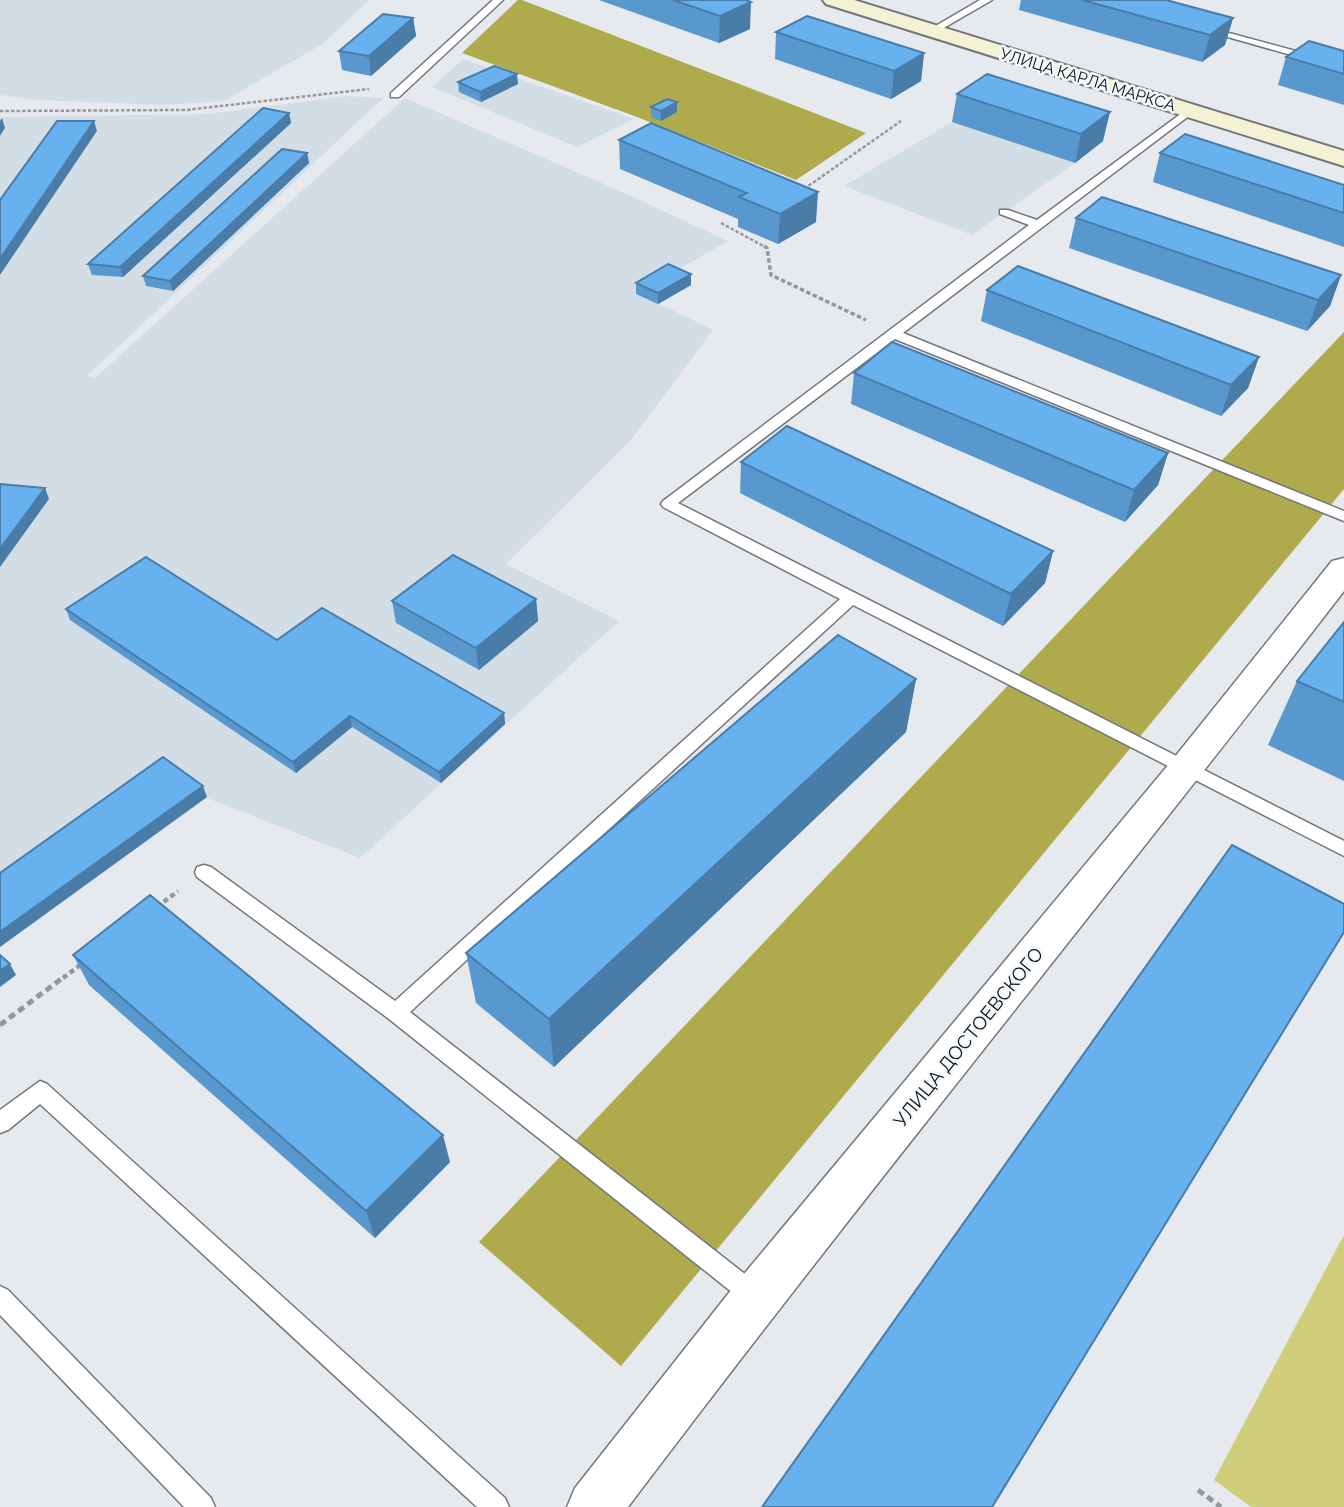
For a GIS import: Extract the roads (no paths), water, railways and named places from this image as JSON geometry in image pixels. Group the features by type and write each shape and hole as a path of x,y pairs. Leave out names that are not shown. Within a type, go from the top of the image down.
{"main road":[{"name":"УЛИЦА КАРЛА МАРКСА","path":"833,0 1344,159"}],"street":[{"name":"УЛИЦА ДОСТОЕВСКОГО","path":"594,1507 756,1297 1187,768 1344,569"}],"lane":[{"path":"396,94 498,0"},
{"path":"932,31 987,0"},
{"path":"1194,24 1344,67"},
{"path":"1190,110 668,504 1344,849"},
{"path":"1004,212 1038,225"},
{"path":"895,334 1344,516"},
{"path":"396,1013 852,597"},
{"path":"204,872 396,1013 756,1297"},
{"path":"0,1123 40,1091 496,1507"},
{"path":"0,1298 202,1507"}]}
